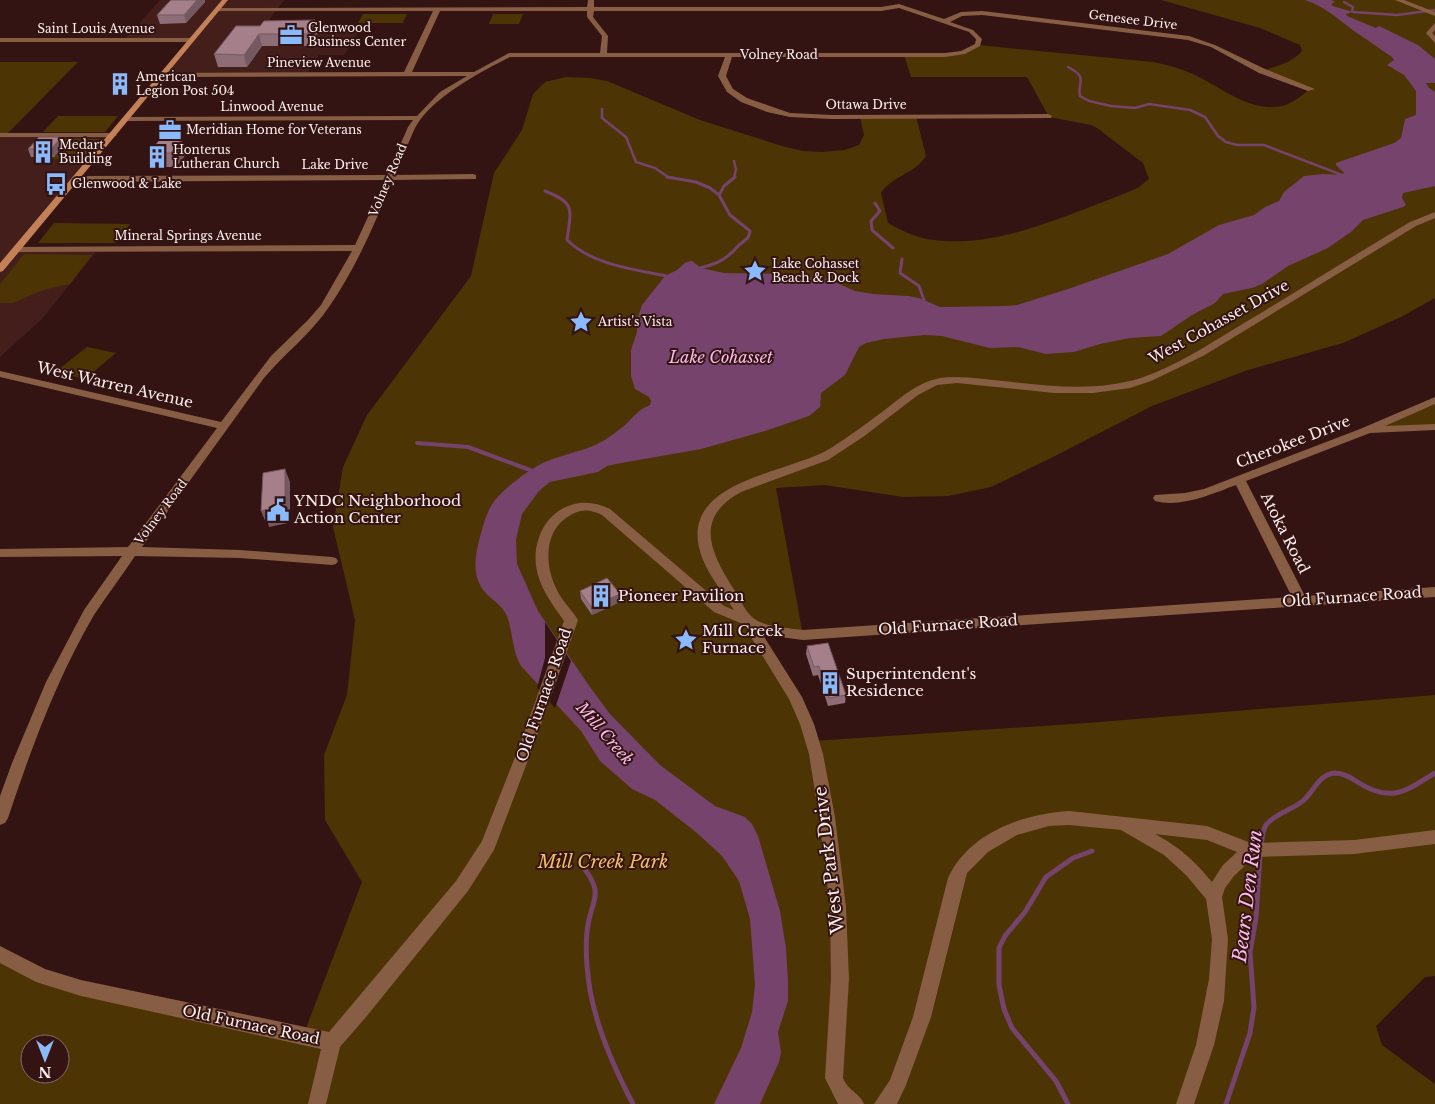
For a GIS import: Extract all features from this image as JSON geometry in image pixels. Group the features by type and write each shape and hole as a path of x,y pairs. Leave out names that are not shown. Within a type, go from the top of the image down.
{"main road":[{"path":"0,270 225,0"}],"street":[{"path":"591,0 590,17 605,36 603,54"},
{"path":"1398,0 1434,14"},
{"path":"218,10 881,10 899,3"},
{"name":"Volney Road","path":"0,818 19,763 52,682 89,614 222,426 275,358 320,312 358,248 406,138 418,118 443,94 509,56 603,54 945,54 963,53 976,48 978,45 979,39 975,33 899,3"},
{"path":"407,74 437,10"},
{"name":"Genesee Drive","path":"944,22 962,14 982,13 1183,37 1213,46 1262,71 1311,89"},
{"path":"1432,38 1429,31 1435,25"},
{"name":"Saint Louis Avenue","path":"0,40 192,40"},
{"name":"Ottawa Drive","path":"729,54 722,76 730,90 756,106 780,113 824,117 1048,116"},
{"name":"Pineview Avenue","path":"163,75 475,74"},
{"name":"Linwood Avenue","path":"127,119 418,118"},
{"path":"0,135 113,135"},
{"name":"Lake Drive","path":"77,179 473,177"},
{"name":"West Cohasset Drive","path":"750,622 718,575 706,551 706,525 709,513 726,494 822,458 849,441 914,393 936,382 957,380 1087,390 1114,388 1142,381 1227,338 1418,221 1435,216"},
{"name":"Mineral Springs Avenue","path":"18,250 358,248"},
{"name":"West Warren Avenue","path":"0,374 222,426"},
{"name":"Cherokee Drive","path":"1159,498 1196,495 1364,431 1435,400"},
{"path":"1364,431 1435,427"},
{"name":"Atoka Road","path":"1239,479 1301,601"},
{"name":"Old Furnace Road","path":"1,951 42,976 81,988 332,1042 360,1011 476,865 502,811 571,620 549,588 542,548 544,537 557,517 572,508 593,506 606,512 704,598 726,614 772,631 803,635 1435,592"},
{"path":"0,553 132,551 240,554 332,561"},
{"name":"West Park Drive","path":"750,622 795,697 807,724 816,754 827,817 838,908 840,980 834,1078 838,1090 848,1101 855,1104"},
{"path":"883,1104 888,1101 897,1085 922,1017 956,878 973,853 1011,830 1030,823 1069,818 1207,833 1253,850 1376,845 1435,837"},
{"path":"1122,825 1170,850 1192,870 1214,897 1220,940 1216,991 1210,1024 1185,1104"},
{"path":"1214,897 1222,879 1234,863 1253,850"},
{"path":"317,1104 332,1042"}],"shaded area":[{"path":"160,0 284,0 264,27 285,31 359,31 344,55 319,55 306,75 163,75 191,40 124,40"},
{"path":"0,135 113,135 18,249 96,252 42,319 0,357"}],"green space":[{"name":"Mill Creek Park","path":"1161,0 1435,0 1435,298 1401,317 1343,343 1248,370 1152,406 991,487 948,496 903,497 825,485 776,488 803,635 751,623 812,741 1087,723 1435,695 1435,976 1425,977 1376,1026 1382,1045 1435,1084 1435,1104 0,1104 0,945 3,954 42,976 303,1036 362,882 325,820 324,755 347,695 355,620 333,527 343,467 367,415 471,276 494,173 522,130 533,94 545,82 566,77 607,81 700,120 803,151 845,150 859,145 864,135 860,117 916,116 926,156 916,167 891,182 881,193 888,223 907,233 927,239 970,241 1013,233 1055,220 1138,188 1149,179 1143,163 1097,128 1091,125 1049,117 1027,77 911,77 904,55 957,54 978,45 1153,62 1192,74 1244,101 1265,107 1276,107 1294,101 1310,89 1262,71 1278,66 1298,55 1302,51 1300,45 1260,28"},
{"path":"363,14 407,14 403,23 358,23"},
{"path":"493,14 523,14 519,24 489,24"},
{"path":"0,62 78,62 6,135 0,135"},
{"path":"58,116 118,116 105,132 43,132"},
{"path":"56,139 100,139 82,159 51,159 67,142 57,142"},
{"path":"54,223 130,224 115,243 38,243"},
{"path":"24,254 92,255 70,284 43,290 13,303 0,303 0,284"},
{"path":"87,347 116,353 85,379 55,372"},
{"path":"1435,400 1435,427 1364,431"}],"water":[{"name":"Lake Cohasset","path":"1305,0 1331,0 1335,2 1331,4 1333,6 1353,12 1346,14 1347,16 1376,28 1379,26 1418,45 1435,59 1435,83 1426,83 1435,92 1435,186 1403,193 1402,198 1406,205 1403,207 1363,220 1351,232 1328,248 1288,266 1262,284 1223,294 1215,303 1192,315 1161,336 1130,338 1074,352 1046,354 1018,347 990,348 942,336 924,335 884,339 866,343 859,347 845,375 821,393 820,407 809,416 701,449 616,464 607,466 598,472 550,482 539,491 522,514 516,540 517,564 538,611 590,687 610,714 660,765 715,806 745,817 752,824 758,836 780,911 786,948 788,1001 778,1032 781,1052 779,1062 760,1104 714,1104 741,1048 752,1012 755,985 750,919 739,881 722,856 697,833 655,800 632,789 600,761 581,731 521,666 516,654 507,616 480,585 476,573 477,549 490,508 507,488 538,465 599,443 624,426 638,412 650,405 649,397 635,389 631,376 631,350 637,332 637,320 642,305 665,276 677,270 686,262 692,261 701,268 724,273 787,274 830,280 855,291 919,298 940,307 1017,305 1168,254 1219,225 1254,215 1265,207 1279,201 1284,192 1304,176 1342,175 1344,173 1336,163 1394,143 1401,138 1405,119 1416,115 1416,91 1404,75 1387,65 1394,60 1392,57 1325,9"}],"pier":[{"path":"545,622 571,661 555,708 537,688 545,658"}],"building":[{"path":"171,0 197,0 184,15 157,15"},
{"path":"315,20 307,34 259,34 244,55 214,54 236,26 260,26 264,21"},
{"path":"39,137 62,137 51,149 28,149"},
{"path":"160,139 181,139 171,153 150,153"},
{"path":"285,469 285,507 283,511 264,514 265,510 261,511 263,473"},
{"path":"607,578 620,594 591,607 580,591"},
{"name":"Superintendent's Residence","path":"828,643 846,695 829,698 819,666 814,667 807,646"}],"waterway":[{"path":"1344,2 1353,7 1352,11"},
{"path":"1353,12 1397,15 1435,10"},
{"path":"1068,67 1080,77 1080,96 1089,101 1111,106 1135,108 1149,104 1190,110 1205,117 1218,136 1226,142 1237,145 1264,145 1342,175"},
{"path":"602,109 602,118 626,137 636,162 655,168 668,177 673,178"},
{"path":"734,161 736,169 734,178"},
{"path":"667,177 696,182 710,188 719,195"},
{"path":"719,195 724,186 734,178"},
{"path":"545,191 562,199 567,204 570,214 567,240 577,248 601,261 666,276"},
{"path":"700,268 726,258 747,238 750,231 730,215 719,195"},
{"path":"875,203 880,211 871,221 872,230 893,248"},
{"path":"902,259 900,273 919,286 924,300"},
{"path":"417,443 468,447 530,470"},
{"name":"Bears Den Run","path":"1261,847 1266,825 1279,814 1304,800 1321,780 1329,774 1338,773 1345,775 1370,789 1389,793 1407,789 1435,773"},
{"path":"1068,1104 1056,1081 1012,1028 1004,1009 999,985 999,948 1005,936 1025,912 1046,877 1073,858 1092,851"},
{"name":"Bears Den Run","path":"1226,1104 1250,1033 1254,1007 1250,952 1256,918 1260,854"},
{"path":"579,862 588,873 595,890 586,946 588,976 593,1005 607,1048 633,1104"}],"place":[{"name":"Glenwood Business Center","path":"291,35"},
{"name":"American Legion Post 504","path":"120,84"},
{"name":"Meridian Home for Veterans","path":"170,130"},
{"name":"Medart Building","path":"43,152"},
{"name":"Honterus Lutheran Church","path":"157,157"},
{"name":"Glenwood & Lake","path":"56,184"},
{"name":"Lake Cohasset Beach & Dock","path":"755,271"},
{"name":"Artist's Vista","path":"581,322"},
{"name":"YNDC Neighborhood Action Center","path":"278,510"},
{"name":"Pioneer Pavilion","path":"601,596"},
{"name":"Mill Creek Furnace","path":"686,640"},
{"name":"Superintendent's Residence","path":"830,683"}],"water label":[{"name":"Mill Creek","path":"605,733"}]}
